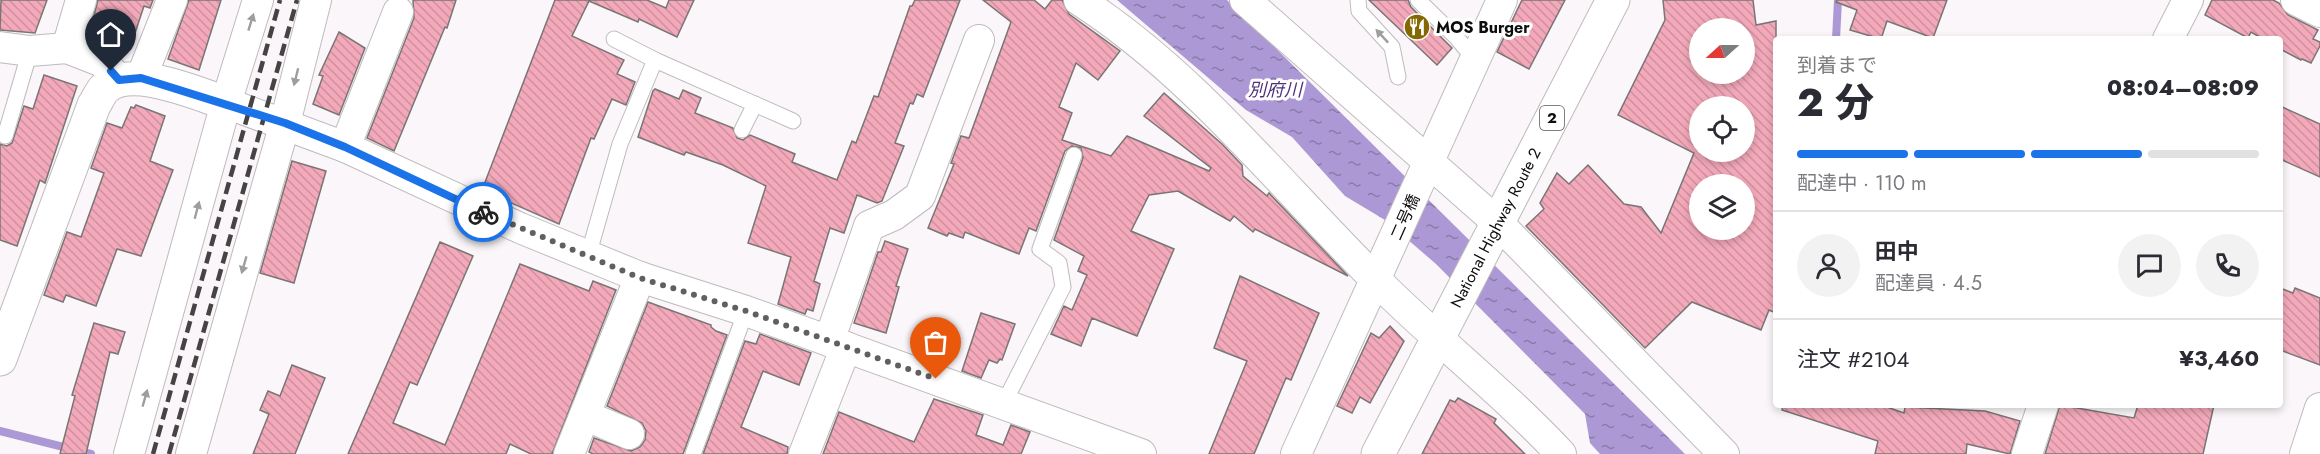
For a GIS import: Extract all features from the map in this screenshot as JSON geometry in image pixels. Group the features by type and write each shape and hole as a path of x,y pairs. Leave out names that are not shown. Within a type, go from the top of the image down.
{"main road":[{"name":"National Highway Route 2","path":"1378,454 1612,0"},
{"path":"0,358 94,105 104,89 130,79 226,103"}],"street":[{"path":"67,48 81,0"},
{"path":"0,47 30,51 67,48 104,62 130,79 172,0"},
{"path":"129,454 226,103 258,0"},
{"path":"191,454 285,123 316,0"},
{"path":"1079,0 1178,77 1442,331 1561,454"},
{"path":"1245,0 1428,166 1724,454"},
{"name":"二号橋","path":"1296,454 1502,0"},
{"path":"2170,36 2188,0"},
{"path":"2296,0 2320,12"},
{"path":"345,147 384,25"},
{"path":"804,454 838,344 869,226 894,215 920,196 979,40"},
{"path":"226,103 345,147 520,228 640,278 746,311 1141,454"},
{"path":"569,454 640,278"},
{"path":"2027,454 2034,408"},
{"path":"2305,454 2320,408"},
{"path":"586,416 629,434"}],"lane":[{"path":"1358,0 1359,11 1392,47 1398,77"},
{"path":"1418,0 1457,38 1475,60"},
{"path":"614,39 655,60 793,121"},
{"path":"5,136 30,51"},
{"path":"588,255 620,144 655,60"},
{"path":"742,130 756,104"},
{"path":"1004,403 1063,287 1059,262 1040,249 1074,155"},
{"path":"693,454 746,311"}],"water":[{"name":"別府川","path":"1117,0 1227,0 1685,454 1600,454 1590,443 1585,414 1436,264 1385,220 1345,196 1292,137 1246,110"}],"building":[{"path":"1,0 47,0 35,33 0,30"},
{"path":"98,0 153,0 150,8 144,6 131,45 102,35 105,28 92,23"},
{"path":"189,0 221,0 199,70 168,59"},
{"path":"413,0 456,0 447,28 445,27 394,151 367,138 414,18"},
{"path":"555,0 647,0 666,8 669,0 694,0 677,37 639,19 638,22 589,1 572,36 624,60 617,74 635,82 626,105 612,99 594,139 591,138 559,224 482,190"},
{"path":"915,0 960,0 923,97 917,94 913,104 910,103 895,143 904,146 882,201 877,203 857,195 844,233 830,228 814,281 820,284 813,311 807,309 805,314 778,304 791,257 748,243 766,186 723,165 686,152 684,155 638,137 653,91 655,89 679,99 683,90 701,98 695,113 733,128 737,138 743,140 750,135 795,154 792,162 837,180 852,141 856,143 874,96 878,97 910,6"},
{"path":"983,0 1034,0 1045,9 1052,0 1062,0 1069,14 1120,51 1098,80 1076,63 1059,107 1072,113 1062,140 1111,156 1127,136 1209,171 1211,168 1144,116 1164,93 1222,144 1242,165 1243,176 1267,196 1269,193 1348,276 1255,229 1253,232 1234,216 1230,221 1178,191 1149,195 1131,231 1174,249 1137,336 1092,318 1081,346 1051,334 1064,306 1072,310 1087,275 1078,271 1084,256 1054,240 1083,158 1081,148 1072,146 1065,151 1036,231 1029,228 1019,254 965,232 963,238 949,233 947,236 928,228 954,164 951,163 961,136 969,138 1011,22"},
{"name":"MOS Burger","path":"1369,0 1408,0 1411,7 1452,48 1437,65"},
{"path":"1522,0 1565,0 1529,69 1497,52"},
{"path":"1663,0 1753,0 1756,25 1776,21 1776,36 1773,36 1773,312 1769,310 1761,330 1692,302 1645,348 1526,226 1544,209 1540,203 1557,173 1569,184 1588,165 1624,204 1641,207 1661,233 1690,162 1755,162 1755,96 1689,96 1689,150 1618,115 1665,20"},
{"path":"1837,0 1947,0 1934,36 1928,36 1887,21 1882,36 1871,36 1850,30 1857,10 1836,2"},
{"path":"2212,0 2273,0 2279,3 2288,15 2318,30 2313,39 2320,42 2320,46 2311,63 2283,51 2283,36 2258,36 2251,32 2249,36 2244,36 2205,15"},
{"path":"339,32 365,48 339,115 313,104 323,76 319,75"},
{"path":"44,75 77,86 45,183 40,180 17,246 0,240 0,144 7,146 12,143 24,106 33,109"},
{"path":"136,105 165,116 150,161 173,170 141,256 117,249 96,306 66,295 63,302 44,295 67,232 81,237 104,173 91,168 107,123 122,128 131,107 134,108"},
{"path":"2283,107 2320,124 2320,177 2283,160"},
{"path":"292,161 326,171 294,283 260,273"},
{"path":"885,241 908,249 896,286 899,287 886,333 854,323 878,252 881,252"},
{"path":"440,242 473,256 417,385 410,382 393,423 445,445 520,264 589,291 593,281 616,290 552,454 531,454 510,444 506,454 348,454"},
{"path":"1240,276 1319,313 1291,380 1286,378 1254,454 1209,454 1247,361 1214,348"},
{"path":"2295,288 2320,298 2320,365 2283,351 2283,289 2293,293"},
{"path":"648,302 711,325 716,331 727,335 683,454 593,454 589,452 594,438 631,451 640,447 645,440 646,431 642,423 607,406"},
{"path":"981,313 1015,324 1002,360 1000,359 997,363 989,360 981,378 962,371"},
{"path":"94,323 125,332 118,354 110,352 86,454 60,454 75,396 72,395"},
{"path":"1390,326 1404,341 1370,403 1360,397 1352,413 1337,406 1371,333 1379,338"},
{"path":"760,334 811,353 799,385 763,371 741,427 788,447 787,454 703,454 745,341 756,344"},
{"path":"292,365 325,378 295,454 253,454 269,414 260,410 268,391 280,396"},
{"path":"1458,398 1496,419 1494,423 1525,454 1422,454 1450,400 1455,402"},
{"path":"934,399 983,415 976,435 1003,445 1011,425 1030,432 1021,454 823,454 839,412 914,442"},
{"path":"1782,408 1890,408 1904,413 1905,408 1925,408 1985,411 2020,421 2010,454 1967,444 1966,454 1875,454 1878,441 1782,410"},
{"path":"2059,408 2077,408 2134,418 2137,408 2213,408 2203,454 2045,454"}],"waterway":[{"path":"1836,36 1838,0"},
{"path":"0,431 91,454"}],"railway":[{"path":"153,454 280,0"},
{"path":"169,454 297,0"}],"way so far":[{"path":"483,212 640,278 746,311 936,379"}],"place":[{"name":"MOS Burger","path":"1417,27"}],"route":[{"path":"111,71 119,80 141,78 285,123 345,147 483,212"}]}
